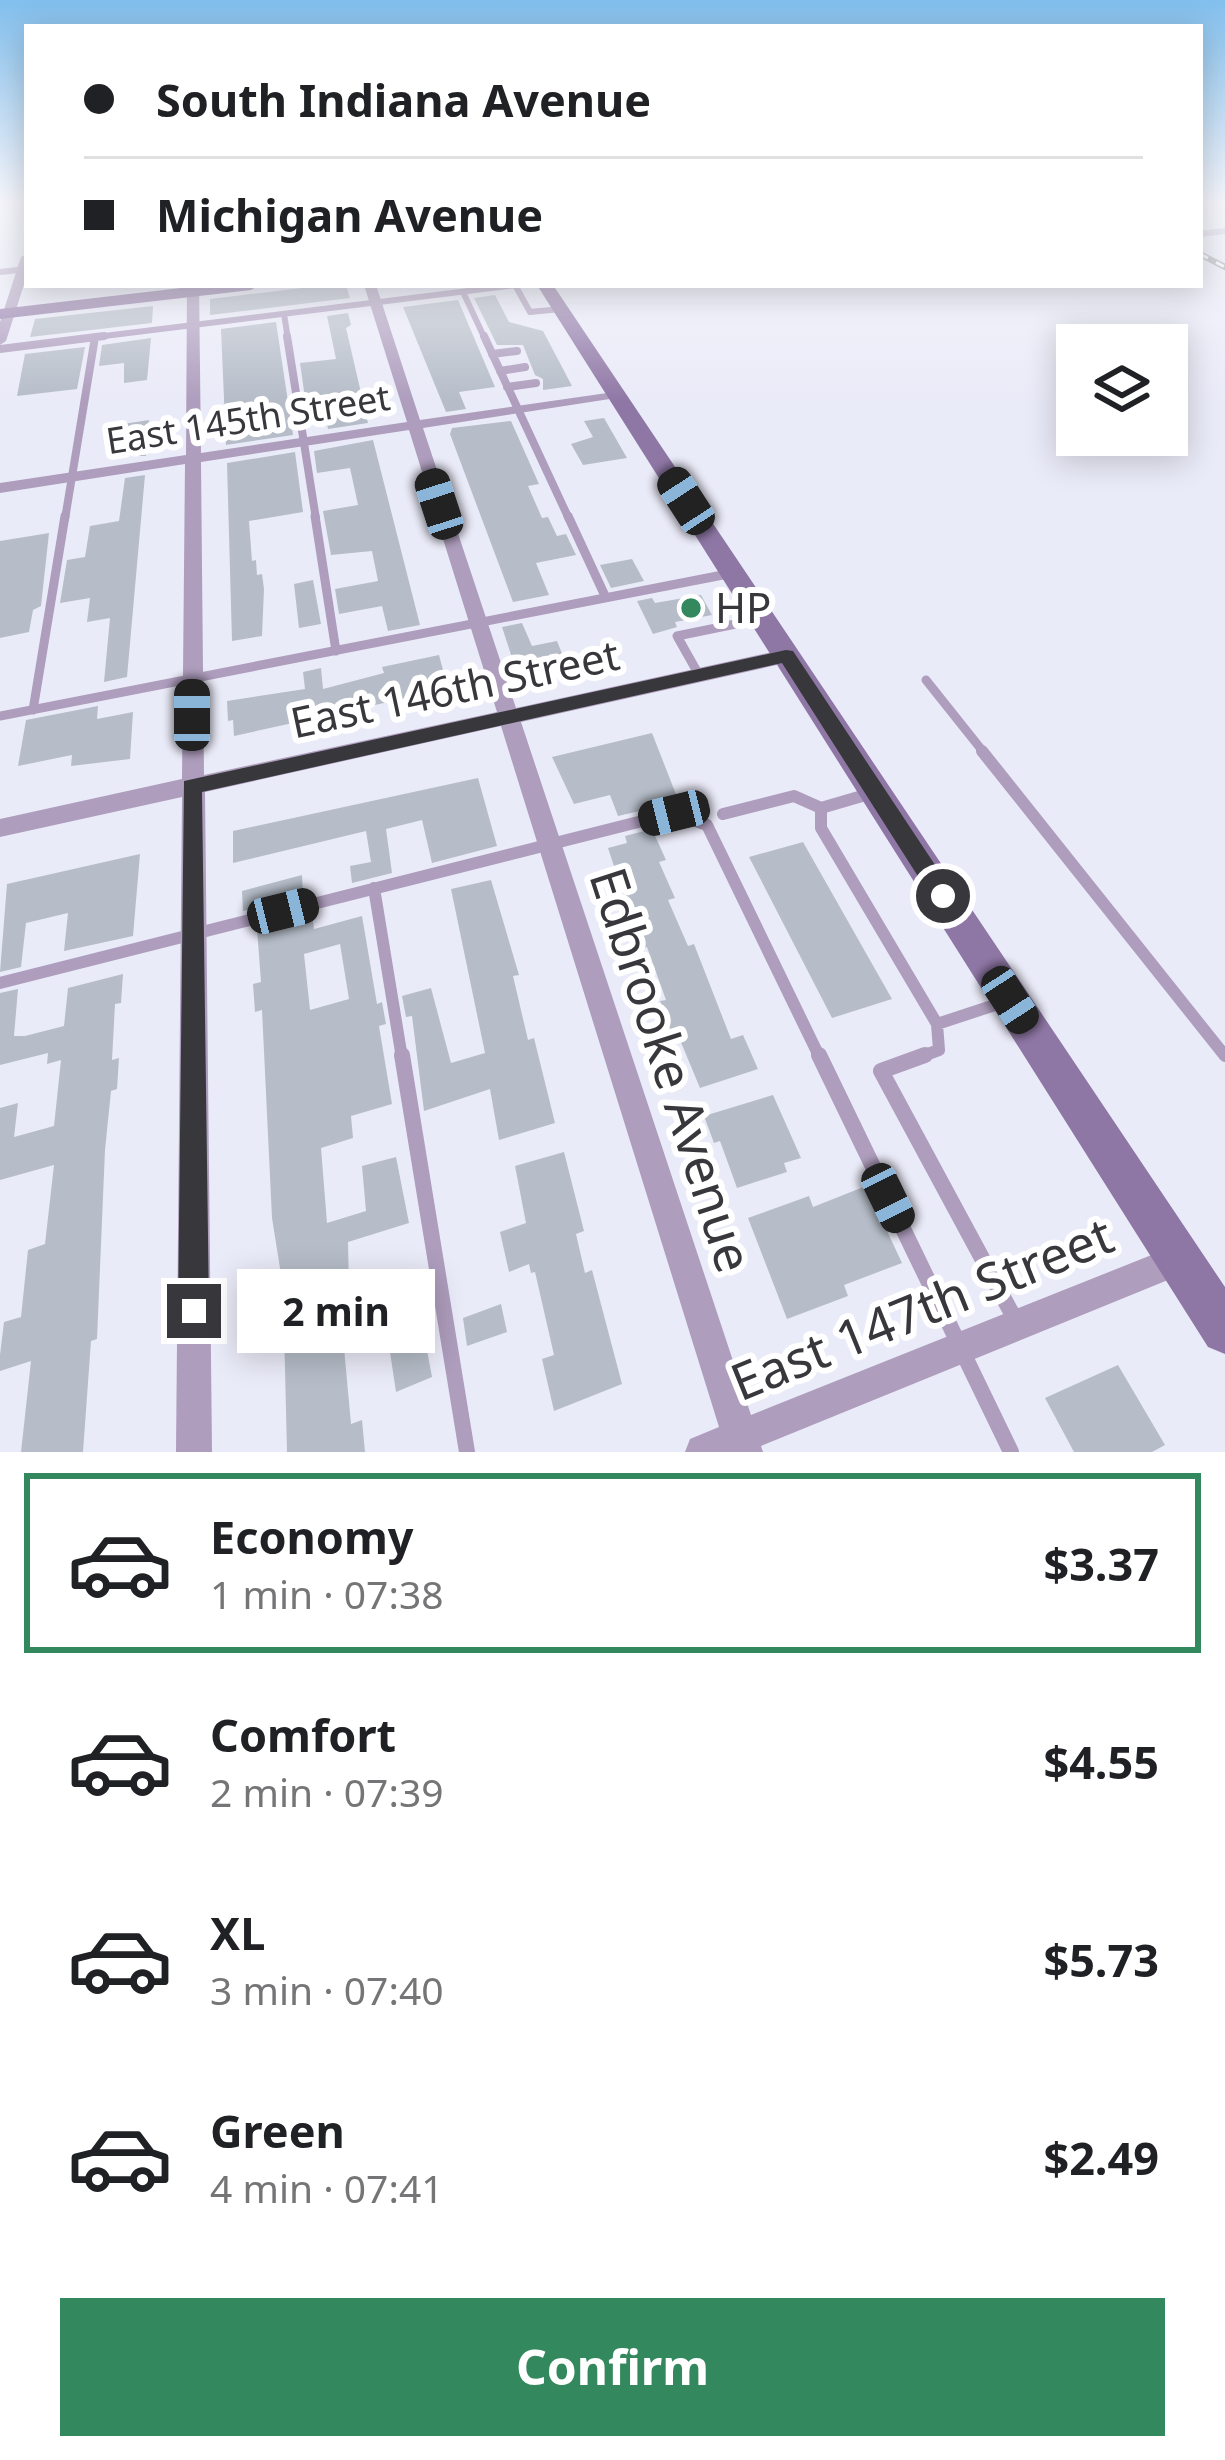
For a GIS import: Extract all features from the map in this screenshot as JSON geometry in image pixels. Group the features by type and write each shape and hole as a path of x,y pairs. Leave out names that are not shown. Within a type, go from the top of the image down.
{"main road":[{"path":"5,309 148,288"},
{"path":"5,309 193,288"},
{"path":"553,297 1225,1330"}],"street":[{"path":"0,345 5,309 24,269"},
{"path":"193,288 194,1452"},
{"name":"Edbrooke Avenue","path":"373,294 742,1444"},
{"name":"East 145th Street","path":"0,488 616,394"},
{"name":"East 146th Street","path":"0,828 786,656"},
{"name":"East 147th Street","path":"703,1452 742,1444 1179,1260"}],"lane":[{"path":"0,345 284,314 373,294 493,288"},
{"path":"517,288 530,312 553,297"},
{"path":"463,292 507,387 511,410 606,598"},
{"path":"284,314 336,651"},
{"path":"33,710 95,337"},
{"path":"492,354 517,350"},
{"path":"500,371 525,367"},
{"path":"507,387 536,383"},
{"path":"0,716 733,573"},
{"path":"699,675 677,637 762,619"},
{"path":"926,680 1225,1056"},
{"path":"723,814 794,796 820,808 875,792"},
{"path":"820,808 821,828 937,1024 939,1050 880,1071 1018,1325"},
{"path":"0,983 674,813 707,825 1011,1452"},
{"path":"374,889 466,1452"},
{"path":"937,1024 1010,1000"}],"building":[{"path":"303,288 347,288 350,298 210,315 210,299"},
{"path":"495,295 509,322 543,331 572,386 543,390 543,379 535,375 523,345 497,345 474,298"},
{"path":"458,300 495,387 459,392 466,409 446,412 403,307"},
{"path":"153,306 152,323 30,337 35,319"},
{"path":"348,313 351,325 346,328 368,423 328,429 324,409 307,412 300,363 336,359 327,316"},
{"path":"276,322 293,435 226,445 221,329"},
{"path":"151,338 147,380 124,383 124,363 99,366 102,345"},
{"path":"85,347 77,389 17,396 25,354"},
{"path":"604,418 627,458 583,465 571,444 593,437 584,421"},
{"path":"149,420 146,456 119,456 123,424"},
{"path":"511,421 539,484 528,486 542,518 548,517 557,536 566,534 576,555 536,563 549,595 513,602 450,434 452,428"},
{"path":"373,440 420,625 388,631 382,606 339,614 335,589 378,581 372,551 331,555 323,511 358,505 350,468 317,473 314,451"},
{"path":"295,452 303,512 249,521 252,561 256,560 257,575 262,574 264,589 262,636 232,641 227,463"},
{"path":"145,475 127,677 104,682 110,618 87,622 90,598 60,603 67,560 85,557 90,526 119,521 125,478"},
{"path":"49,533 41,606 33,610 29,632 0,638 0,541"},
{"path":"632,559 644,581 611,588 600,565"},
{"path":"313,580 321,624 299,628 294,584"},
{"path":"701,595 712,615 675,622 677,627 653,634 637,601 652,598 655,603"},
{"path":"522,623 532,646 557,641 567,666 518,676 502,627"},
{"path":"439,655 448,689 234,736 233,720 228,721 227,701 305,689 303,672 321,668 323,689 384,673 382,667"},
{"path":"98,706 97,719 133,712 130,759 71,766 72,755 18,766 26,720"},
{"path":"652,733 679,802 618,816 610,795 574,804 552,757"},
{"path":"478,778 497,846 432,863 422,820 386,829 392,873 352,883 350,866 371,862 366,831 233,863 233,831"},
{"path":"652,829 666,860 659,862 675,898 668,900 688,946 694,944 731,1039 743,1035 758,1069 700,1088 680,1040 675,1042 660,1001 666,1000 647,947 641,948 608,848 627,843 625,836"},
{"path":"803,842 892,999 832,1018 749,857"},
{"path":"140,854 133,936 64,951 68,913 26,923 21,967 0,972 7,884"},
{"path":"302,875 303,896 243,911 242,891"},
{"path":"491,880 519,975 513,976 528,1040 534,1038 555,1123 499,1140 490,1089 424,1111 412,1016 406,1017 402,996 431,988 451,1063 485,1053 451,889"},
{"path":"362,916 377,1004 382,1002 386,1024 379,1026 392,1104 351,1116 353,1138 321,1148 327,1223 366,1211 362,1166 396,1157 409,1223 348,1242 350,1335 343,1337 351,1424 362,1420 365,1452 287,1452 283,1287 272,1218 262,1010 255,1012 253,984 261,982 257,929 304,917 304,924 313,921 314,929","holes":["340,944 349,999 310,1010 304,954"]},
{"path":"123,974 121,1003 115,1004 112,1060 119,1058 117,1089 111,1091 105,1150 97,1339 91,1341 83,1452 21,1452 31,1361 0,1371 0,1355 4,1322 21,1317 28,1250 45,1244 54,1165 0,1180 0,1108 18,1103 14,1137 54,1126 61,1060 47,1064 48,1053 0,1065 0,993 18,989 14,1036 25,1036 64,1026 68,988"},
{"path":"773,1095 801,1158 784,1163 787,1172 737,1188 720,1141 714,1143 704,1116"},
{"path":"564,1152 584,1231 576,1234 585,1273 592,1270 622,1384 554,1411 542,1359 554,1355 535,1272 531,1273 529,1264 509,1272 500,1232 526,1223 515,1166"},
{"path":"866,1186 902,1263 844,1285 848,1296 787,1319 748,1218 809,1196 813,1207"},
{"path":"501,1304 507,1332 467,1346 463,1318"},
{"path":"425,1339 432,1377 396,1392 390,1352"},
{"path":"1118,1365 1165,1445 1152,1452 1074,1452 1045,1398"}],"place":[{"name":"HP","path":"691,608"}],"route":[{"path":"194,1311 191,786 786,656 943,896"}]}
